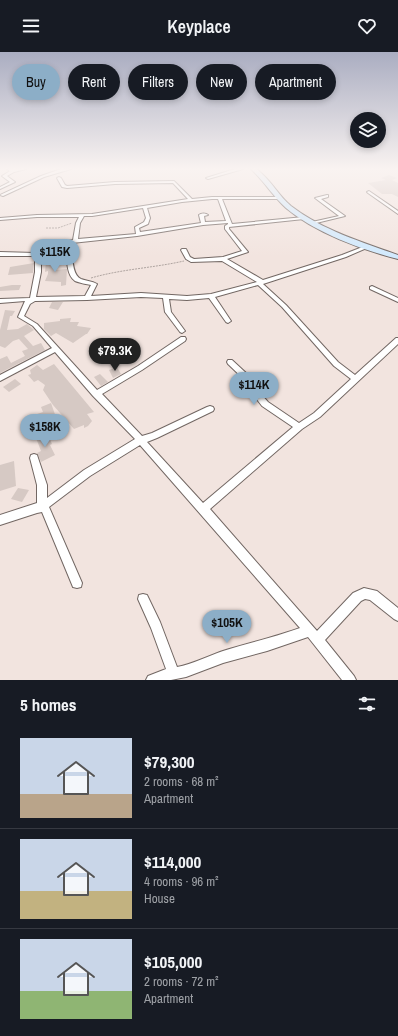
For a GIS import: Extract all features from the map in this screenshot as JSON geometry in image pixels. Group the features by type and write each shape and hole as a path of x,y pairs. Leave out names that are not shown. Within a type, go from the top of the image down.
{"street":[{"path":"0,219 37,216 82,216 191,200 215,198"},
{"path":"219,198 230,223"},
{"path":"280,198 304,218 345,239 398,258"},
{"path":"314,223 343,216 317,198"},
{"path":"377,198 398,214"},
{"path":"138,234 137,227 146,223 148,218 145,207"},
{"path":"203,224 201,216 206,215"},
{"path":"82,216 69,257 76,277 94,284 87,298"},
{"path":"304,218 203,224 40,248 38,249 38,272 33,299 27,303 21,317 35,324 96,394 141,440 313,635 350,680"},
{"path":"184,250 188,258 193,261 224,259 245,252 227,229 227,226 230,223"},
{"path":"0,301 141,295 187,298 211,296 344,256 366,247"},
{"path":"0,254 38,255"},
{"path":"224,259 260,282 284,306 336,364 355,379"},
{"path":"372,288 398,300"},
{"path":"166,296 168,312 182,331"},
{"path":"211,296 228,321"},
{"path":"96,394 140,368 184,339"},
{"path":"203,509 299,427 317,415 398,340"},
{"path":"0,378 56,349"},
{"path":"230,362 255,386 258,395 265,404 299,427"},
{"path":"0,520 42,507 87,474 141,440 154,436 210,409"},
{"path":"34,458 42,485 42,507 45,509 77,583"},
{"path":"152,680 173,673 186,671 223,657 267,645 313,635 364,593 373,595 398,615"},
{"path":"142,599 158,630 173,673"}],"path":[{"path":"46,228 58,228 65,224 79,222"},
{"path":"76,277 84,276 86,278 92,278 112,272 177,263 188,258"}],"building":[{"path":"47,251 51,265 55,259 54,270 67,269 66,285 61,286 61,282 45,281 48,274 48,271 45,272"},
{"path":"34,263 33,273 8,275 10,267"},
{"path":"21,285 19,290 0,291 0,287"},
{"path":"52,302 63,302 58,310 49,308"},
{"path":"5,310 15,311 12,316 10,316 7,330 18,329 27,324 34,330 24,336 33,346 41,343 45,350 0,373 0,359 7,356 11,363 25,356 22,351 28,349 19,339 13,341 5,348 0,346 0,330"},
{"path":"71,318 70,322 79,322 77,326 91,328 87,334 73,343 56,333 51,336 44,329 44,323"},
{"path":"109,344 118,355 109,359 101,347"},
{"path":"54,364 94,412 87,414 92,421 88,426 84,428 84,425 74,429 53,405 43,390 45,385 38,380 34,382 28,375 31,374 30,370 37,365 43,370"},
{"path":"117,367 121,374 113,378 109,370"},
{"path":"100,374 108,382 101,386 94,377"},
{"path":"15,379 21,384 9,392 3,387"},
{"path":"51,403 58,423 42,429 37,414 43,412 41,407"},
{"path":"47,433 52,444 50,445 55,455 41,462 37,453 41,451 36,438"},
{"path":"14,461 16,486 0,491 0,465"},
{"path":"18,488 29,490 22,502 11,499"}]}
